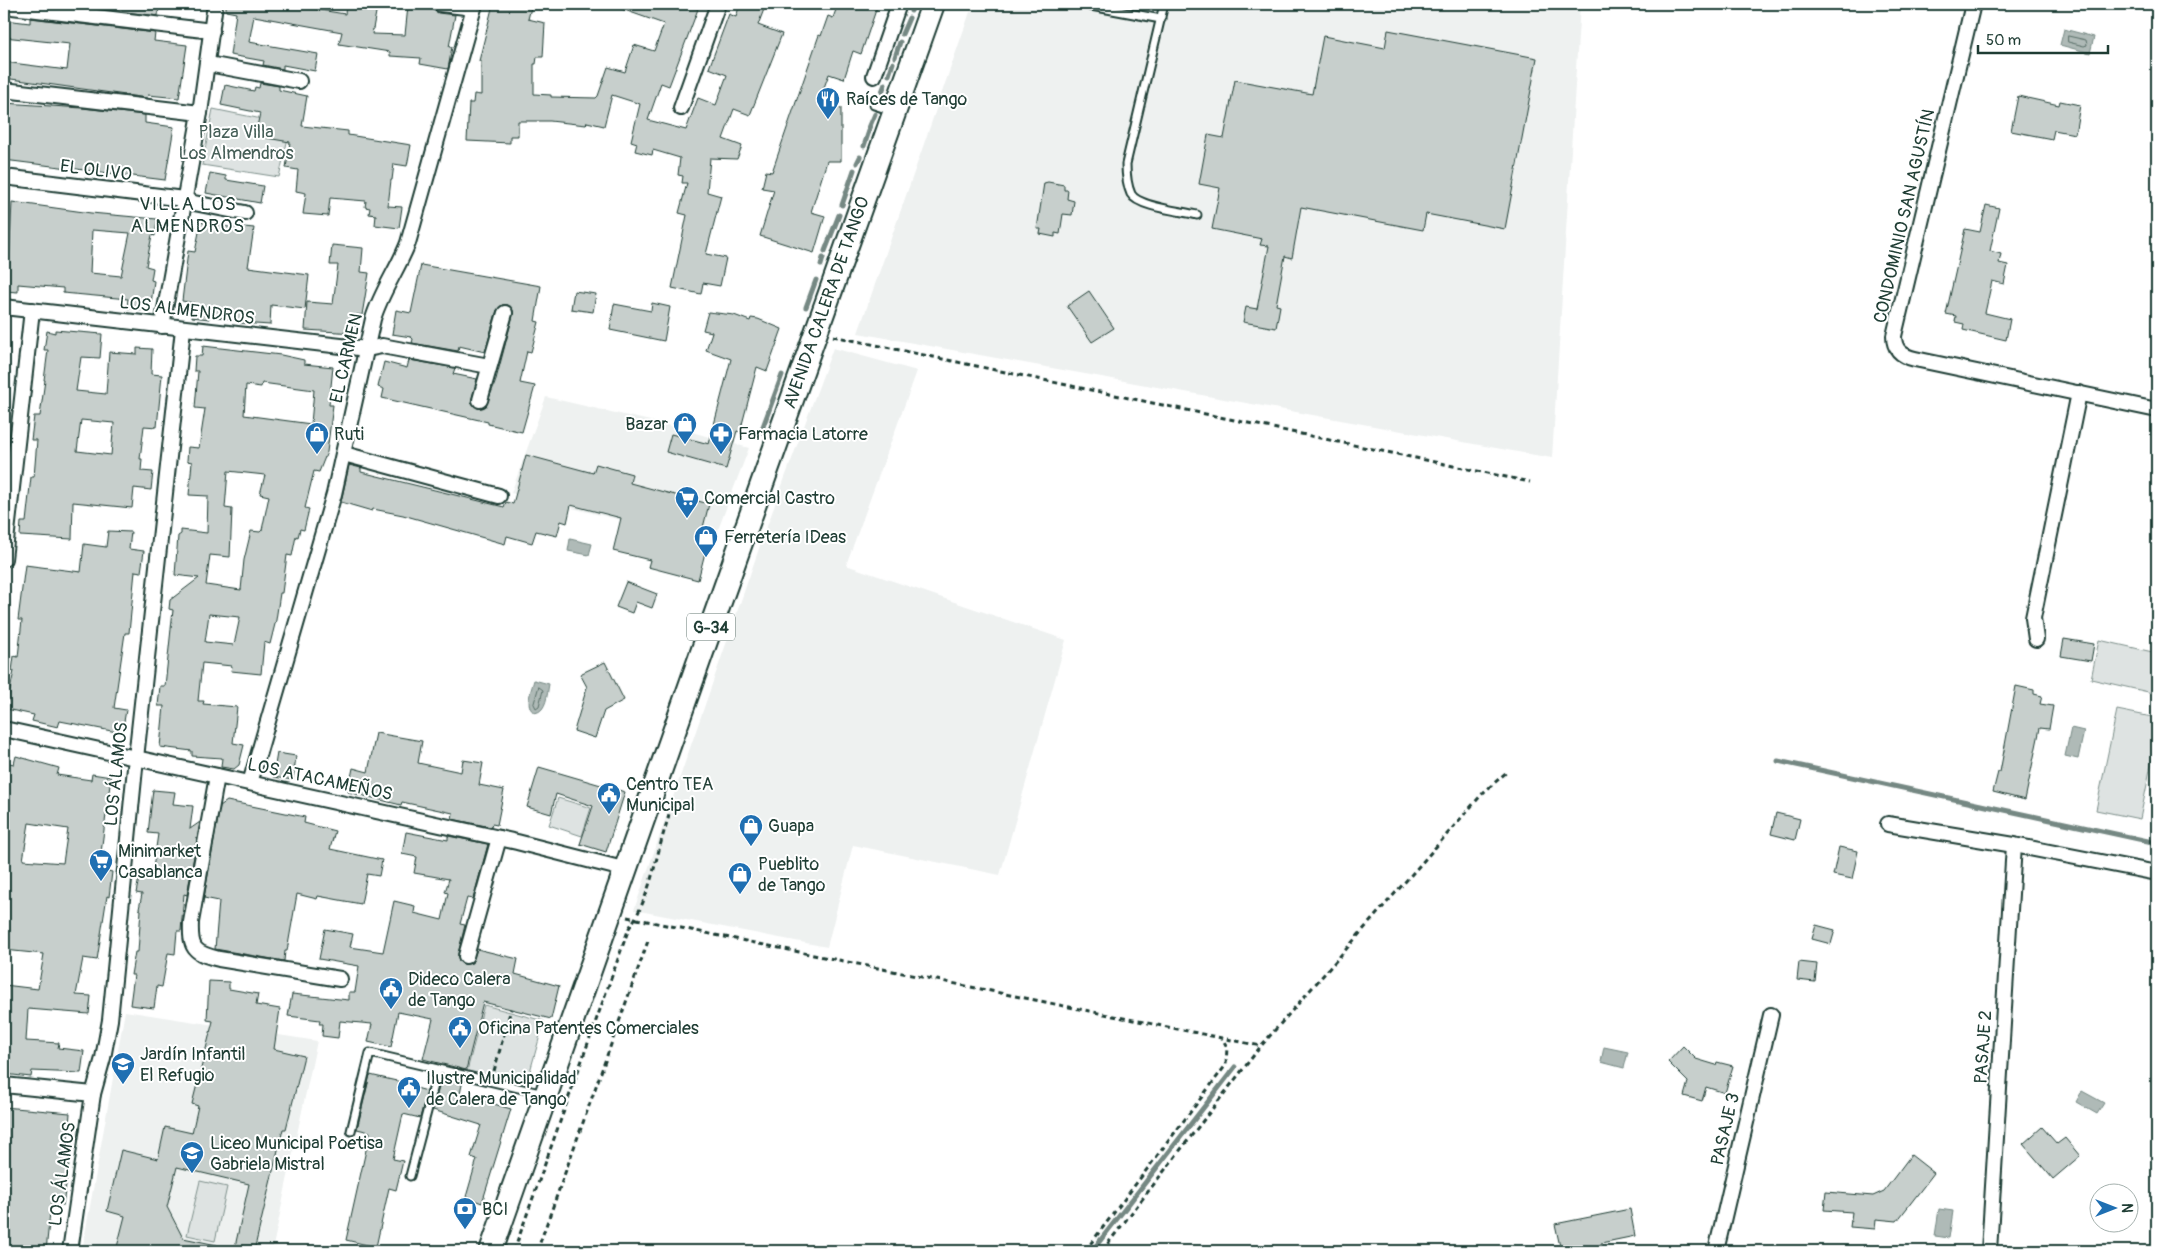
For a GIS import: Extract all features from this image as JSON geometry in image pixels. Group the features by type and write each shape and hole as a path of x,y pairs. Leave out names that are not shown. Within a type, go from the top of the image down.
{"main road":[{"name":"AVENIDA CALERA DE TANGO","path":"492,1251 627,870 744,529 815,332 884,108 936,6"}],"street":[{"path":"162,326 200,113 215,4"},
{"path":"440,4 474,6"},
{"path":"681,108 718,4"},
{"path":"874,76 899,4"},
{"name":"CONDOMINIO SAN AGUSTÍN","path":"1973,4 1894,336 1895,346 1902,355 1914,359 2157,410"},
{"path":"4,6 212,31"},
{"name":"EL CARMEN","path":"250,783 334,494 379,302 397,269 408,243 474,6"},
{"path":"208,64 299,80"},
{"path":"4,90 200,113"},
{"name":"EL OLIVO","path":"4,177 184,199 194,203 245,213"},
{"name":"LOS ALMENDROS","path":"4,307 367,349 382,346 489,366"},
{"path":"4,559 32,310"},
{"path":"480,400 505,313"},
{"name":"LOS ÁLAMOS","path":"70,1251 93,1094 103,1058 110,1020 136,758 183,328"},
{"path":"2036,638 2033,618 2079,394"},
{"path":"344,454 498,496"},
{"name":"LOS ATACAMEÑOS","path":"4,729 499,838 627,870"},
{"path":"217,776 191,922 192,946 201,954 218,959 340,979"},
{"path":"1888,824 2014,845 2157,873"},
{"path":"466,956 499,838"},
{"name":"PASAJE 2","path":"1989,1251 2014,845"},
{"name":"PASAJE 3","path":"1716,1251 1771,1016"},
{"path":"4,1085 93,1094"}],"lane":[{"path":"1080,4 1161,20"},
{"path":"1164,4 1126,164 1126,175 1131,195 1138,202 1197,214"},
{"path":"351,1131 370,1053 547,1095"},
{"path":"410,1176 438,1070"}],"path":[{"path":"815,332 1530,482"},
{"path":"1102,1251 1261,1046 1484,792 1508,771"},
{"path":"646,922 1261,1046"},
{"path":"537,1251 648,941"},
{"path":"491,1082 511,1009"},
{"path":"1086,1251 1226,1064 1227,1047 1221,1038"}],"shaded area":[{"path":"1001,4 1580,4 1552,458 858,333 970,12 1000,8"},
{"path":"833,348 917,371 846,565 1066,640 1000,875 853,845 827,947 634,910 763,537"},
{"path":"546,397 663,424 749,448 713,543 511,493"},
{"name":"Liceo Municipal Poetisa Gabriela Mistral","path":"125,1011 317,1041 272,1251 82,1251"}],"green space":[{"name":"Plaza Villa Los Almendros","path":"213,109 291,125 279,177 202,165"},
{"path":"2099,640 2157,653 2157,694 2091,679"},
{"path":"2117,710 2157,718 2157,735 2140,819 2096,810"},
{"path":"558,798 591,808 582,836 549,825"},
{"path":"484,1005 544,1021 526,1086 467,1071"},
{"path":"200,1181 227,1187 215,1241 187,1235"}],"water":[{"path":"2064,29 2094,37 2090,53 2060,45"},
{"path":"570,539 592,544 589,555 568,551"},
{"path":"534,680 549,684 544,706 539,712 535,713 529,703"},
{"path":"2071,728 2084,731 2078,759 2065,756"},
{"path":"1604,1047 1628,1052 1624,1068 1601,1062"},
{"path":"2082,1091 2104,1103 2097,1114 2076,1102"},
{"path":"1939,1209 1953,1211 1949,1238 1935,1236"}],"building":[{"path":"59,4 159,4 158,16"},
{"path":"226,4 283,4 345,14 346,4 377,7 372,34 405,35 408,6 432,9 438,13 455,15 449,47 452,47 448,69 420,64 421,58 390,56 390,52 339,44 342,32 254,16 249,42 318,54 315,71 283,65 283,69 263,65 264,61 230,55 236,13 226,11"},
{"path":"493,4 532,4 528,19 545,23 543,57 537,57 536,64 534,64 534,94 551,95 551,97 596,98 608,67 625,72 634,45 654,51 664,24 613,6 613,4 680,4 698,9 669,86 661,83 648,120 686,130 698,98 716,105 727,75 709,68 729,14 736,17 740,4 766,4 758,25 782,34 750,115 734,109 723,139 742,146 737,159 710,158 707,192 721,196 706,254 726,258 720,286 703,283 701,294 672,288 687,215 679,213 687,183 682,183 683,176 678,175 680,158 653,150 652,155 635,151 637,143 631,141 640,104 612,95 604,126 587,122 586,125 550,121 518,121 518,136 510,136 510,143 467,141 469,103 473,103 474,94 481,95 481,61 479,61"},
{"path":"838,4 878,4 861,54 853,51 844,79 829,74 819,101 841,108 841,161 827,161 811,212 825,216 814,253 760,236 774,190 762,188 766,171 772,172 819,35 821,36 828,16 833,18"},
{"path":"30,18 155,33 154,41 187,45 179,98 148,95 147,98 4,78 4,62 67,70 70,44 4,37 5,20 30,23"},
{"path":"1388,30 1537,58 1505,229 1426,214 1423,230 1301,207 1292,258 1285,256 1276,305 1280,306 1276,328 1243,322 1246,307 1257,309 1269,246 1260,245 1262,239 1212,229 1220,188 1199,184 1208,135 1224,138 1235,80 1312,94 1323,36 1385,48"},
{"path":"260,83 279,86 279,90 307,96 302,126 348,131 348,135 411,145 407,166 394,164 391,180 388,206 402,207 399,228 375,225 376,215 369,214 370,208 365,207 366,201 330,198 328,216 303,214 306,193 296,191 298,170 286,168 290,142 255,136 260,113 221,105 225,85 254,91 255,87 259,88"},
{"path":"2018,96 2059,105 2060,101 2080,105 2075,134 2054,130 2052,139 2011,131"},
{"path":"4,103 82,108 145,115 145,123 174,127 165,180 4,160"},
{"path":"210,173 226,176 226,180 263,186 260,203 206,193"},
{"path":"1044,183 1064,185 1064,190 1068,190 1067,199 1074,201 1072,215 1063,214 1060,234 1055,233 1055,237 1040,234 1041,229 1037,229"},
{"path":"12,202 91,213 157,219 155,236 152,235 146,266 153,268 151,280 154,281 150,311 127,308 128,299 63,293 63,288 18,284 18,292 4,291 4,264 9,264","holes":["92,230 130,233 121,276 90,273"]},
{"path":"1986,205 1999,208 1990,251 2001,254 1999,263 2008,265 2004,284 1992,281 1985,313 2010,319 2006,340 1963,330 1964,324 1955,322 1956,316 1946,314 1965,229 1980,232"},
{"path":"201,222 234,228 234,226 254,228 248,267 309,275 305,309 271,305 270,325 240,323 240,320 209,316 209,319 192,317 194,303 182,301 188,251 195,252"},
{"path":"332,245 363,248 361,272 369,273 362,315 356,315 355,333 305,330 307,302 333,304 338,265 330,265"},
{"path":"421,265 541,286 535,321 539,322 531,352 527,351 520,383 535,386 522,432 488,424 488,422 382,398 384,389 378,387 384,362 407,368 409,360 455,368 453,374 477,379 471,402 478,408 486,406 495,383 513,315 513,310 508,305 502,305 497,310 485,352 459,346 458,351 412,343 413,339 411,337 392,334 396,310 411,313"},
{"path":"574,291 596,294 593,312 571,309"},
{"path":"1089,291 1114,328 1092,342 1067,306"},
{"path":"652,303 670,307 664,341 610,330 614,304 651,311"},
{"path":"708,312 734,315 750,321 751,318 758,319 782,329 767,371 757,367 740,432 737,431 726,469 666,452 671,434 709,444 731,359 706,350 712,332 703,330"},
{"path":"55,330 102,334 100,358 81,357 76,391 106,394 109,352 137,354 137,348 152,349 151,374 162,375 157,427 144,426 140,459 142,459 141,471 153,472 151,490 134,488 132,508 73,502 72,539 20,536 21,522 26,522 31,477 34,477 37,440 31,440 34,416 40,416 48,350 44,350 47,331 55,333","holes":["81,420 114,423 111,455 77,451"]},
{"path":"203,346 281,355 304,360 304,364 333,367 329,405 333,405 327,452 319,472 314,471 305,508 309,509 304,530 300,529 298,537 296,536 292,556 287,555 282,593 280,593 270,644 264,642 261,674 231,671 232,666 202,663 198,701 204,701 203,704 237,707 233,743 244,745 239,765 234,769 221,767 222,758 192,756 192,751 160,747 164,706 158,706 160,686 165,686 173,610 169,609 170,600 199,578 175,575 178,536 181,534 181,530 207,533 208,496 189,495 192,462 187,461 188,447 199,448 205,409 195,408 198,371 194,371 195,356 202,356","holes":["262,383 314,390 311,424 244,415 246,385 261,387","228,471 265,475 260,494 269,496 262,530 260,532 251,531 244,560 241,590 206,585 210,555 230,557 232,509 225,508","209,614 240,617 234,645 205,642"]},
{"path":"526,455 593,473 596,464 632,474 630,483 709,504 699,543 707,545 698,580 648,567 650,560 613,551 621,518 571,505 567,523 561,521 557,536 536,531 532,543 507,536 505,544 403,515 373,509 372,511 341,502 349,465 361,468 361,472 504,507 506,502 513,504"},
{"path":"108,531 131,532 129,549 144,551 141,572 135,571 129,633 125,633 114,708 126,710 122,733 60,721 58,727 32,721 34,715 6,709 14,671 12,671 14,656 18,657 22,620 18,620 25,565 81,572 84,544 106,547"},
{"path":"626,582 657,594 652,608 636,602 632,613 616,607"},
{"path":"2064,639 2094,644 2091,661 2061,656"},
{"path":"605,662 624,700 604,711 595,738 574,731 587,687 580,674"},
{"path":"2016,686 2034,690 2034,694 2042,696 2040,704 2053,706 2049,729 2040,728 2025,800 1993,792 1998,772 2000,772"},
{"path":"376,733 422,741 418,763 461,772 463,760 483,763 479,785 504,790 497,825 492,824 491,827 452,819 453,813 402,802 401,805 348,792 353,768 368,772"},
{"path":"277,753 296,756 293,780 273,777"},
{"path":"16,756 59,768 57,775 91,780 92,774 111,777 100,860 110,862 108,871 112,872 109,897 107,896 97,960 83,958 76,995 91,996 89,1014 28,1009 26,1041 59,1043 58,1048 84,1051 81,1073 32,1071 31,1077 4,1074 4,985 38,989 44,954 4,950 4,762 14,764","holes":["29,823 68,829 63,863 23,860"]},
{"path":"539,767 625,792 606,852 580,844 593,806 556,794 551,814 527,807"},
{"path":"153,790 175,792 173,804 193,806 190,829 200,822 187,895 184,894 181,931 177,931 175,954 168,953 162,987 157,986 154,1008 130,1005 134,975 131,975 135,952 138,952 141,910 139,909 142,894 136,893 140,873 152,875 158,834 148,833"},
{"path":"227,801 305,817 304,823 335,831 330,849 382,860 379,876 367,874 361,904 318,896 317,899 297,894 284,961 215,949 219,901 204,898 220,806"},
{"path":"1776,813 1800,819 1795,840 1771,834"},
{"path":"406,832 448,840 448,836 488,844 473,899 467,898 460,924 465,925 458,954 460,962 464,964 472,963 477,949 518,959 515,974 559,986 551,1019 483,1002 466,1070 423,1059 433,1019 398,1012 391,1047 368,1042 372,1024 340,1021 338,1038 322,1036 323,1024 319,1024 320,1020 288,1016 292,994 349,1000 349,992 355,992 359,966 319,959 325,929 353,934 350,947 383,952 394,901 415,906 414,913 442,920 448,893 445,892 449,879 414,873 417,857 402,854"},
{"path":"1839,847 1858,851 1852,879 1833,875"},
{"path":"1816,925 1835,930 1831,944 1812,939"},
{"path":"1799,962 1817,964 1815,982 1797,980"},
{"path":"209,981 229,982 229,989 258,994 256,1005 280,1009 274,1049 304,1056 286,1129 283,1129 254,1251 234,1251 249,1184 177,1167 167,1207 183,1238 217,1245 216,1251 142,1251 130,1249 130,1251 116,1251 125,1216 107,1211 121,1150 158,1159 165,1127 192,1133 198,1106 192,1104 213,1021 207,1020"},
{"path":"1683,1046 1696,1059 1716,1065 1717,1062 1733,1066 1725,1093 1706,1087 1702,1101 1684,1096 1688,1082 1668,1062"},
{"path":"370,1075 410,1084 409,1086 427,1091 420,1118 403,1114 393,1159 403,1161 396,1190 389,1188 376,1247 346,1240 370,1132 357,1129"},
{"path":"442,1075 463,1080 460,1094 511,1109 482,1203 466,1197 477,1159 471,1157 481,1125 433,1110"},
{"path":"4,1107 70,1113 66,1164 69,1164 63,1205 51,1203 46,1251 4,1251"},
{"path":"2042,1127 2057,1144 2065,1138 2080,1156 2053,1179 2023,1144"},
{"path":"1911,1155 1934,1173 1897,1221 1876,1219 1875,1229 1850,1227 1852,1212 1824,1210 1826,1192 1873,1196 1884,1191"},
{"path":"1630,1209 1635,1236 1601,1243 1603,1251 1561,1251 1555,1224"}],"waterway":[{"path":"911,11 914,4"},
{"path":"902,34 909,18"},
{"path":"895,57 900,42"},
{"path":"889,75 893,63"},
{"path":"882,92 885,84"},
{"path":"869,128 875,114"},
{"path":"864,146 869,131"},
{"path":"857,163 860,157"},
{"path":"842,205 854,170"},
{"path":"825,251 839,215"},
{"path":"821,265 823,258"},
{"path":"806,307 816,280"},
{"path":"761,432 782,375"},
{"path":"1778,761 2157,843"},
{"path":"1092,1251 1235,1067"}],"place":[{"name":"Raíces de Tango","path":"828,120"},
{"name":"Bazar","path":"685,445"},
{"name":"Ruti","path":"317,455"},
{"name":"Farmacia Latorre","path":"721,455"},
{"name":"Comercial Castro","path":"687,519"},
{"name":"Ferretería IDeas","path":"706,558"},
{"name":"Centro TEA Municipal","path":"609,815"},
{"name":"Guapa","path":"751,847"},
{"name":"Minimarket Casablanca","path":"101,882"},
{"name":"Pueblito de Tango","path":"740,895"},
{"name":"Dideco Calera de Tango","path":"391,1010"},
{"name":"Oficina Patentes Comerciales","path":"460,1049"},
{"name":"Jardín Infantil El Refugio","path":"123,1085"},
{"name":"Ilustre Municipalidad de Calera de Tango","path":"409,1109"},
{"name":"Liceo Municipal Poetisa Gabriela Mistral","path":"192,1174"},
{"name":"BCI","path":"465,1230"}],"district":[{"name":"VILLA LOS ALMENDROS","path":"188,214"}]}
